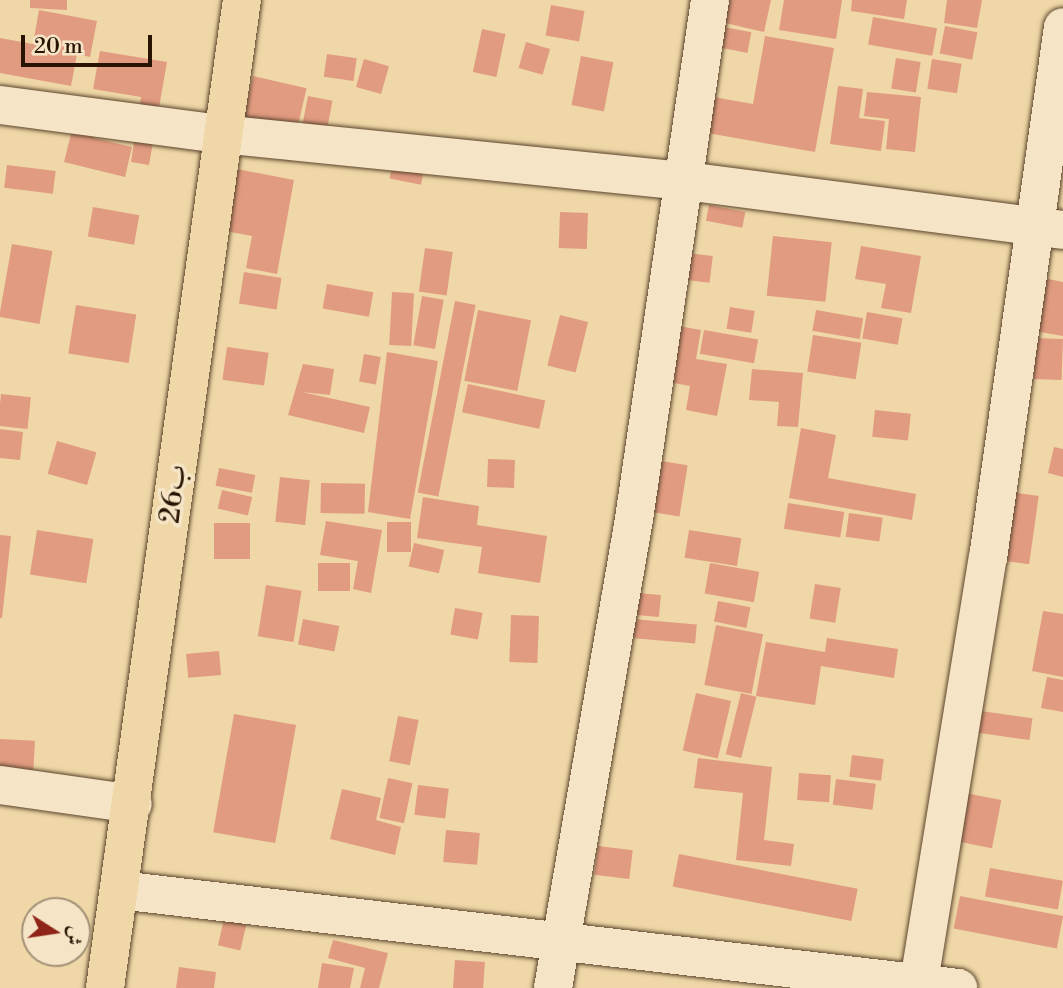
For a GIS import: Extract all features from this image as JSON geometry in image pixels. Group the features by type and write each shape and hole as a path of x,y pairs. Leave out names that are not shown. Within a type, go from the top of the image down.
{"highway":[{"name":"26ب","path":"105,988 133,804 221,134 242,0"}],"street":[{"path":"553,988 685,181 710,0"},
{"path":"918,985 1050,229 1063,27"},
{"path":"0,105 221,134 685,181 1050,229"},
{"path":"0,785 133,804"},
{"path":"119,890 958,988"}],"building":[{"path":"30,0 67,0 67,10 30,8"},
{"path":"717,0 771,0 764,32 712,20"},
{"path":"784,0 842,0 836,39 779,30"},
{"path":"852,0 907,0 904,19 851,11"},
{"path":"947,0 982,0 977,28 944,23"},
{"path":"551,5 584,11 579,41 546,36"},
{"path":"39,10 97,21 90,57 77,54 71,86 0,73 0,38 33,44"},
{"path":"873,17 937,28 932,56 868,45"},
{"path":"719,26 751,32 747,53 715,47"},
{"path":"945,26 977,32 972,60 940,53"},
{"path":"482,29 505,34 496,77 473,72"},
{"path":"765,36 834,48 815,152 696,131 702,95 753,104"},
{"path":"526,42 550,49 543,75 519,68"},
{"path":"100,51 167,62 149,165 131,162 141,97 93,89"},
{"path":"327,54 357,58 354,81 324,77"},
{"path":"581,56 613,62 604,111 571,105"},
{"path":"896,58 921,62 916,93 891,89"},
{"path":"364,59 389,66 381,94 356,87"},
{"path":"932,59 962,64 957,93 927,89"},
{"path":"253,76 307,88 290,161 236,149"},
{"path":"838,86 863,89 859,118 885,121 881,151 830,144"},
{"path":"867,92 921,97 915,152 886,149 889,119 864,116"},
{"path":"308,96 333,101 326,133 302,128"},
{"path":"76,114 98,119 94,138 132,147 125,177 64,162"},
{"path":"394,156 425,162 421,185 390,179"},
{"path":"7,165 56,171 53,194 4,188"},
{"path":"237,169 294,180 277,274 246,268 252,236 225,231"},
{"path":"709,205 745,212 742,228 706,221"},
{"path":"93,207 139,215 134,245 88,237"},
{"path":"560,212 588,213 587,249 559,248"},
{"path":"773,236 832,242 825,302 767,296"},
{"path":"12,244 52,251 40,324 0,317"},
{"path":"861,246 921,256 911,313 881,308 886,284 855,279"},
{"path":"425,248 453,252 447,295 419,292"},
{"path":"688,253 713,256 710,283 685,280"},
{"path":"244,272 282,278 277,310 239,304"},
{"path":"1043,278 1063,282 1063,336 1034,331"},
{"path":"327,284 373,292 369,317 323,309"},
{"path":"392,292 414,293 411,346 389,345"},
{"path":"422,296 444,300 435,349 413,345"},
{"path":"455,301 476,305 438,496 418,492"},
{"path":"76,305 136,315 129,363 68,353"},
{"path":"730,307 755,311 751,333 727,329"},
{"path":"478,310 531,320 517,391 464,381"},
{"path":"816,310 863,318 860,339 812,331"},
{"path":"867,312 902,318 898,345 862,339"},
{"path":"560,315 588,322 576,372 547,365"},
{"path":"673,325 701,330 696,359 727,364 717,416 686,410 690,386 663,381"},
{"path":"704,330 758,340 754,363 700,354"},
{"path":"813,335 861,343 856,379 807,372"},
{"path":"1035,338 1063,339 1062,380 1034,379"},
{"path":"227,347 269,353 264,386 222,380"},
{"path":"387,352 438,361 410,519 368,512"},
{"path":"364,354 381,357 376,385 359,382"},
{"path":"303,364 334,369 330,395 302,392 370,407 364,433 288,415"},
{"path":"752,369 803,373 798,427 777,426 779,402 749,400"},
{"path":"468,384 545,400 539,429 462,412"},
{"path":"1,394 31,397 27,429 0,426"},
{"path":"875,410 911,414 908,441 872,437"},
{"path":"801,428 836,435 828,478 916,494 912,520 789,498"},
{"path":"0,429 23,432 20,460 0,458"},
{"path":"57,441 96,452 87,485 48,474"},
{"path":"1054,447 1063,449 1063,477 1048,473"},
{"path":"488,459 515,460 514,488 487,487"},
{"path":"655,460 688,465 679,517 647,511"},
{"path":"219,468 255,475 252,493 216,486"},
{"path":"280,477 310,480 305,525 275,522"},
{"path":"321,483 365,484 364,514 320,513"},
{"path":"222,490 252,497 248,515 218,509"},
{"path":"1010,492 1039,496 1029,564 1000,560"},
{"path":"423,497 479,506 477,525 547,536 540,583 478,573 482,547 417,538"},
{"path":"788,503 844,512 840,538 784,529"},
{"path":"849,513 883,518 879,541 846,537"},
{"path":"326,521 382,530 371,593 353,589 358,561 320,555"},
{"path":"387,522 411,522 411,552 387,552"},
{"path":"214,523 250,523 250,559 214,559"},
{"path":"37,530 93,539 86,583 30,574"},
{"path":"689,530 741,538 737,566 685,558"},
{"path":"0,535 11,536 2,618 0,618"},
{"path":"414,543 444,550 439,573 409,566"},
{"path":"318,563 350,563 350,591 318,591"},
{"path":"710,563 759,572 754,602 705,594"},
{"path":"815,584 841,588 835,623 810,619"},
{"path":"266,585 302,591 293,642 258,636"},
{"path":"626,592 661,595 659,617 624,614"},
{"path":"718,601 750,607 746,628 714,622"},
{"path":"455,608 483,613 478,639 450,635"},
{"path":"1043,611 1063,614 1063,677 1032,671"},
{"path":"511,615 539,616 537,663 509,662"},
{"path":"303,619 339,626 334,652 298,645"},
{"path":"633,619 697,625 695,644 631,638"},
{"path":"716,625 763,634 751,694 704,685"},
{"path":"827,638 898,649 894,678 821,666 815,705 756,696 766,642 825,652"},
{"path":"219,651 221,675 188,678 186,654"},
{"path":"1047,677 1063,680 1063,712 1041,708"},
{"path":"696,693 731,701 718,759 683,750"},
{"path":"741,693 757,697 741,758 726,754"},
{"path":"981,711 1032,718 1029,740 978,733"},
{"path":"234,714 296,725 275,843 213,832"},
{"path":"398,716 419,720 410,765 389,761"},
{"path":"0,739 35,741 33,774 0,772"},
{"path":"852,755 884,759 881,781 849,777"},
{"path":"698,758 772,767 764,840 794,844 791,866 736,860 743,793 694,788"},
{"path":"799,773 831,775 829,802 797,800"},
{"path":"388,778 412,783 404,823 379,818"},
{"path":"836,779 876,784 873,810 833,805"},
{"path":"418,785 449,789 445,819 414,815"},
{"path":"342,789 381,798 376,820 401,827 395,855 330,839"},
{"path":"965,793 1001,800 992,848 956,841"},
{"path":"446,830 480,833 477,865 443,862"},
{"path":"598,846 633,850 629,879 594,875"},
{"path":"679,854 858,889 851,921 673,886"},
{"path":"990,868 1063,881 1058,909 985,897"},
{"path":"960,896 1063,916 1057,948 954,928"},
{"path":"224,919 246,924 240,950 218,945"},
{"path":"333,940 388,953 379,988 360,988 365,968 328,958"},
{"path":"455,960 485,962 483,988 453,988"},
{"path":"322,963 354,968 350,988 318,988"},
{"path":"179,967 216,972 214,988 176,988"}]}
